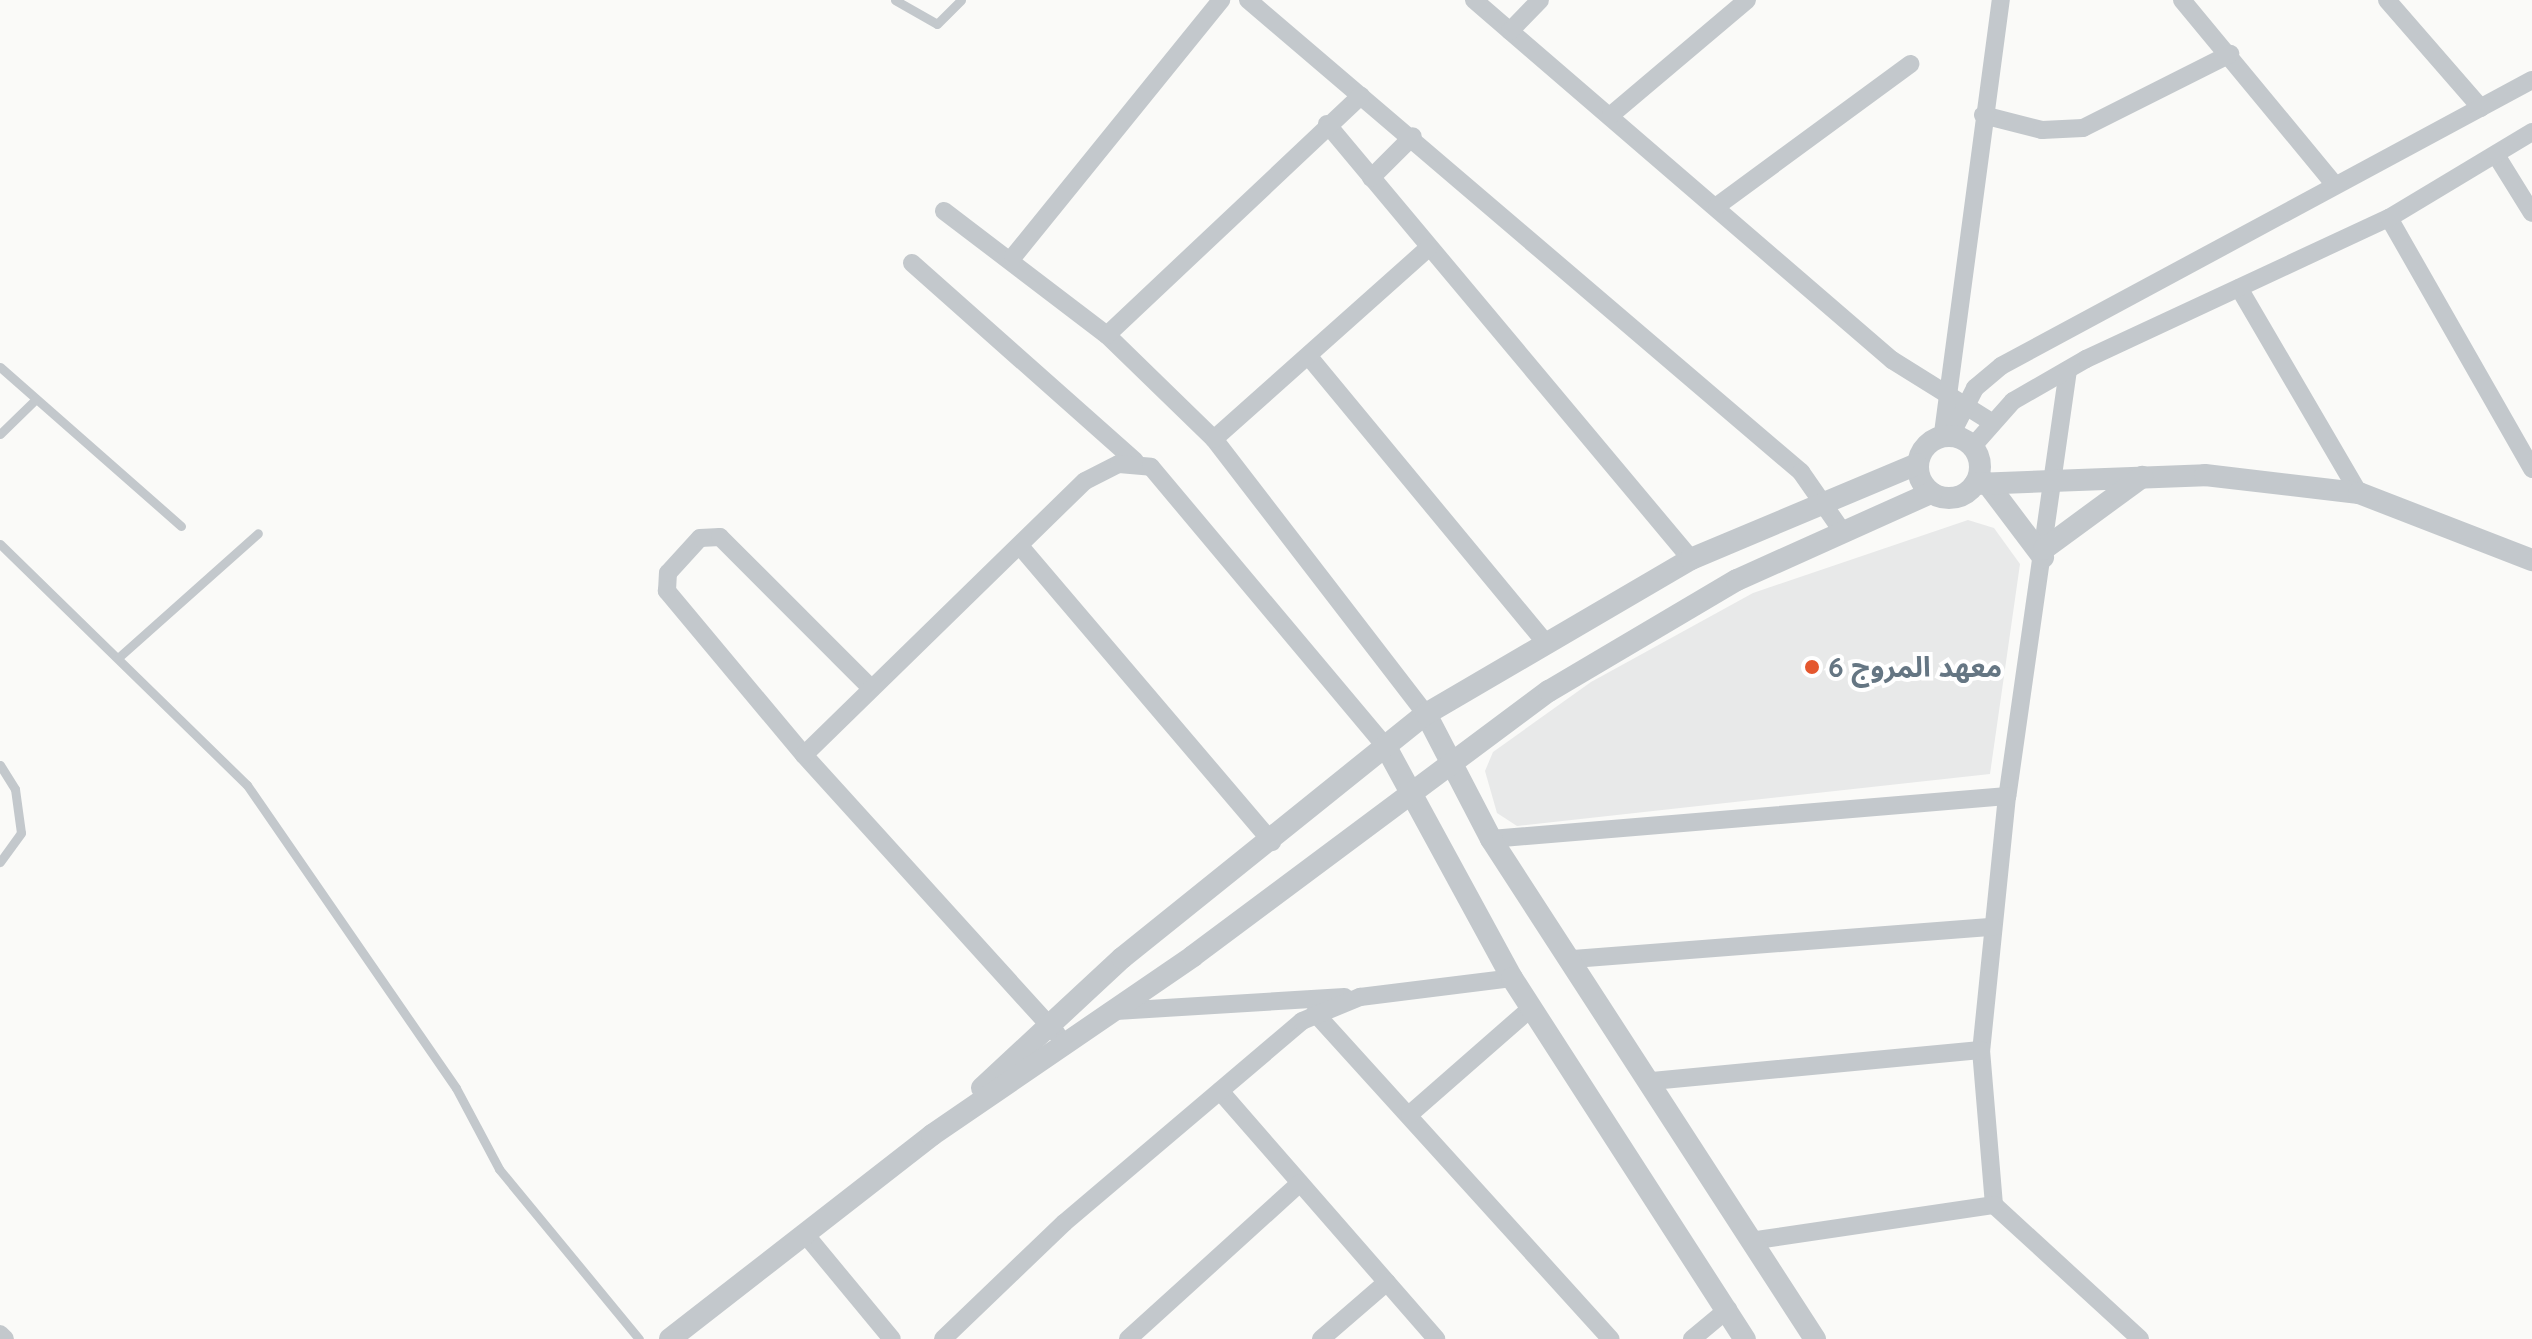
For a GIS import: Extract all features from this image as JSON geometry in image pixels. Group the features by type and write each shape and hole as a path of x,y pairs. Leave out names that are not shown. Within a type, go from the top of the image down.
{"street":[{"path":"1013,257 1221,0"},
{"path":"1248,0 1413,136 1801,472 1826,501 1842,531"},
{"path":"1474,0 1717,206 1905,371 1990,421"},
{"path":"1510,31 1540,0"},
{"path":"1611,115 1747,0"},
{"path":"932,1135 1122,958 1272,842 1426,714 1544,641 1691,559 1917,464 1923,449 1947,435 1956,399 1983,115 2001,0"},
{"path":"2182,0 2230,54 2334,184"},
{"path":"2389,1 2481,108"},
{"path":"1983,115 2042,130 2083,128 2230,54"},
{"path":"1717,206 1910,64"},
{"path":"1956,399 2001,366 2532,80"},
{"path":"1107,335 1327,124 1361,96"},
{"path":"1327,124 1691,559"},
{"path":"2043,553 1981,484 1976,453 1990,421 2068,370 2389,218 2532,132"},
{"path":"1371,178 1413,136"},
{"path":"2496,155 2532,213"},
{"path":"944,211 1013,257 1107,335 1214,439 1426,714 1447,761 1491,839 1757,1240 1815,1339"},
{"path":"2389,218 2532,469"},
{"path":"1214,439 1310,358 1428,248"},
{"path":"912,263 1135,461 1151,467 1386,747 1406,792 1512,978 1745,1339"},
{"path":"2239,288 2359,493"},
{"path":"1310,358 1544,641"},
{"path":"2068,370 2049,479 2043,553 2007,796 1981,1050 1994,1205 2140,1339"},
{"path":"1947,435 1976,453 2049,479"},
{"path":"804,755 1085,481 1135,461"},
{"path":"1917,464 1931,493"},
{"path":"670,1339 932,1135 1116,1011 1447,761 1638,637 1842,531 1931,493 1955,497 1981,484 2049,479 2205,475 2359,493 2530,555"},
{"path":"2043,553 2142,477"},
{"path":"871,688 720,537 700,538 668,573 667,591 804,755 1067,1045"},
{"path":"1020,546 1272,842"},
{"path":"1491,839 2007,796"},
{"path":"1573,959 1993,927"},
{"path":"1116,1011 1360,997 1512,978"},
{"path":"943,1339 1220,1091 1315,1013 1360,997"},
{"path":"1410,1114 1531,1008"},
{"path":"1315,1013 1410,1114 1611,1339"},
{"path":"1652,1081 1981,1050"},
{"path":"1220,1091 1436,1339"},
{"path":"1128,1339 1300,1183"},
{"path":"1757,1240 1994,1205"},
{"path":"805,1234 892,1339"},
{"path":"1321,1339 1387,1282"},
{"path":"1692,1339 1728,1309"},
{"path":"0,1334 5,1339"}],"lane":[{"path":"895,0 937,24 961,0"},
{"path":"0,367 181,526"},
{"path":"0,434 36,399"},
{"path":"119,657 258,533"},
{"path":"0,544 247,785 456,1088 499,1169 639,1339"},
{"path":"0,765 15,789 21,833 0,862"}],"shaded area":[{"name":"معهد المروج 6","path":"1968,520 1994,528 2020,564 1990,774 1517,826 1497,813 1485,771 1493,752 1591,682 1753,593"}],"place":[{"name":"معهد المروج 6","path":"1812,667"}]}
